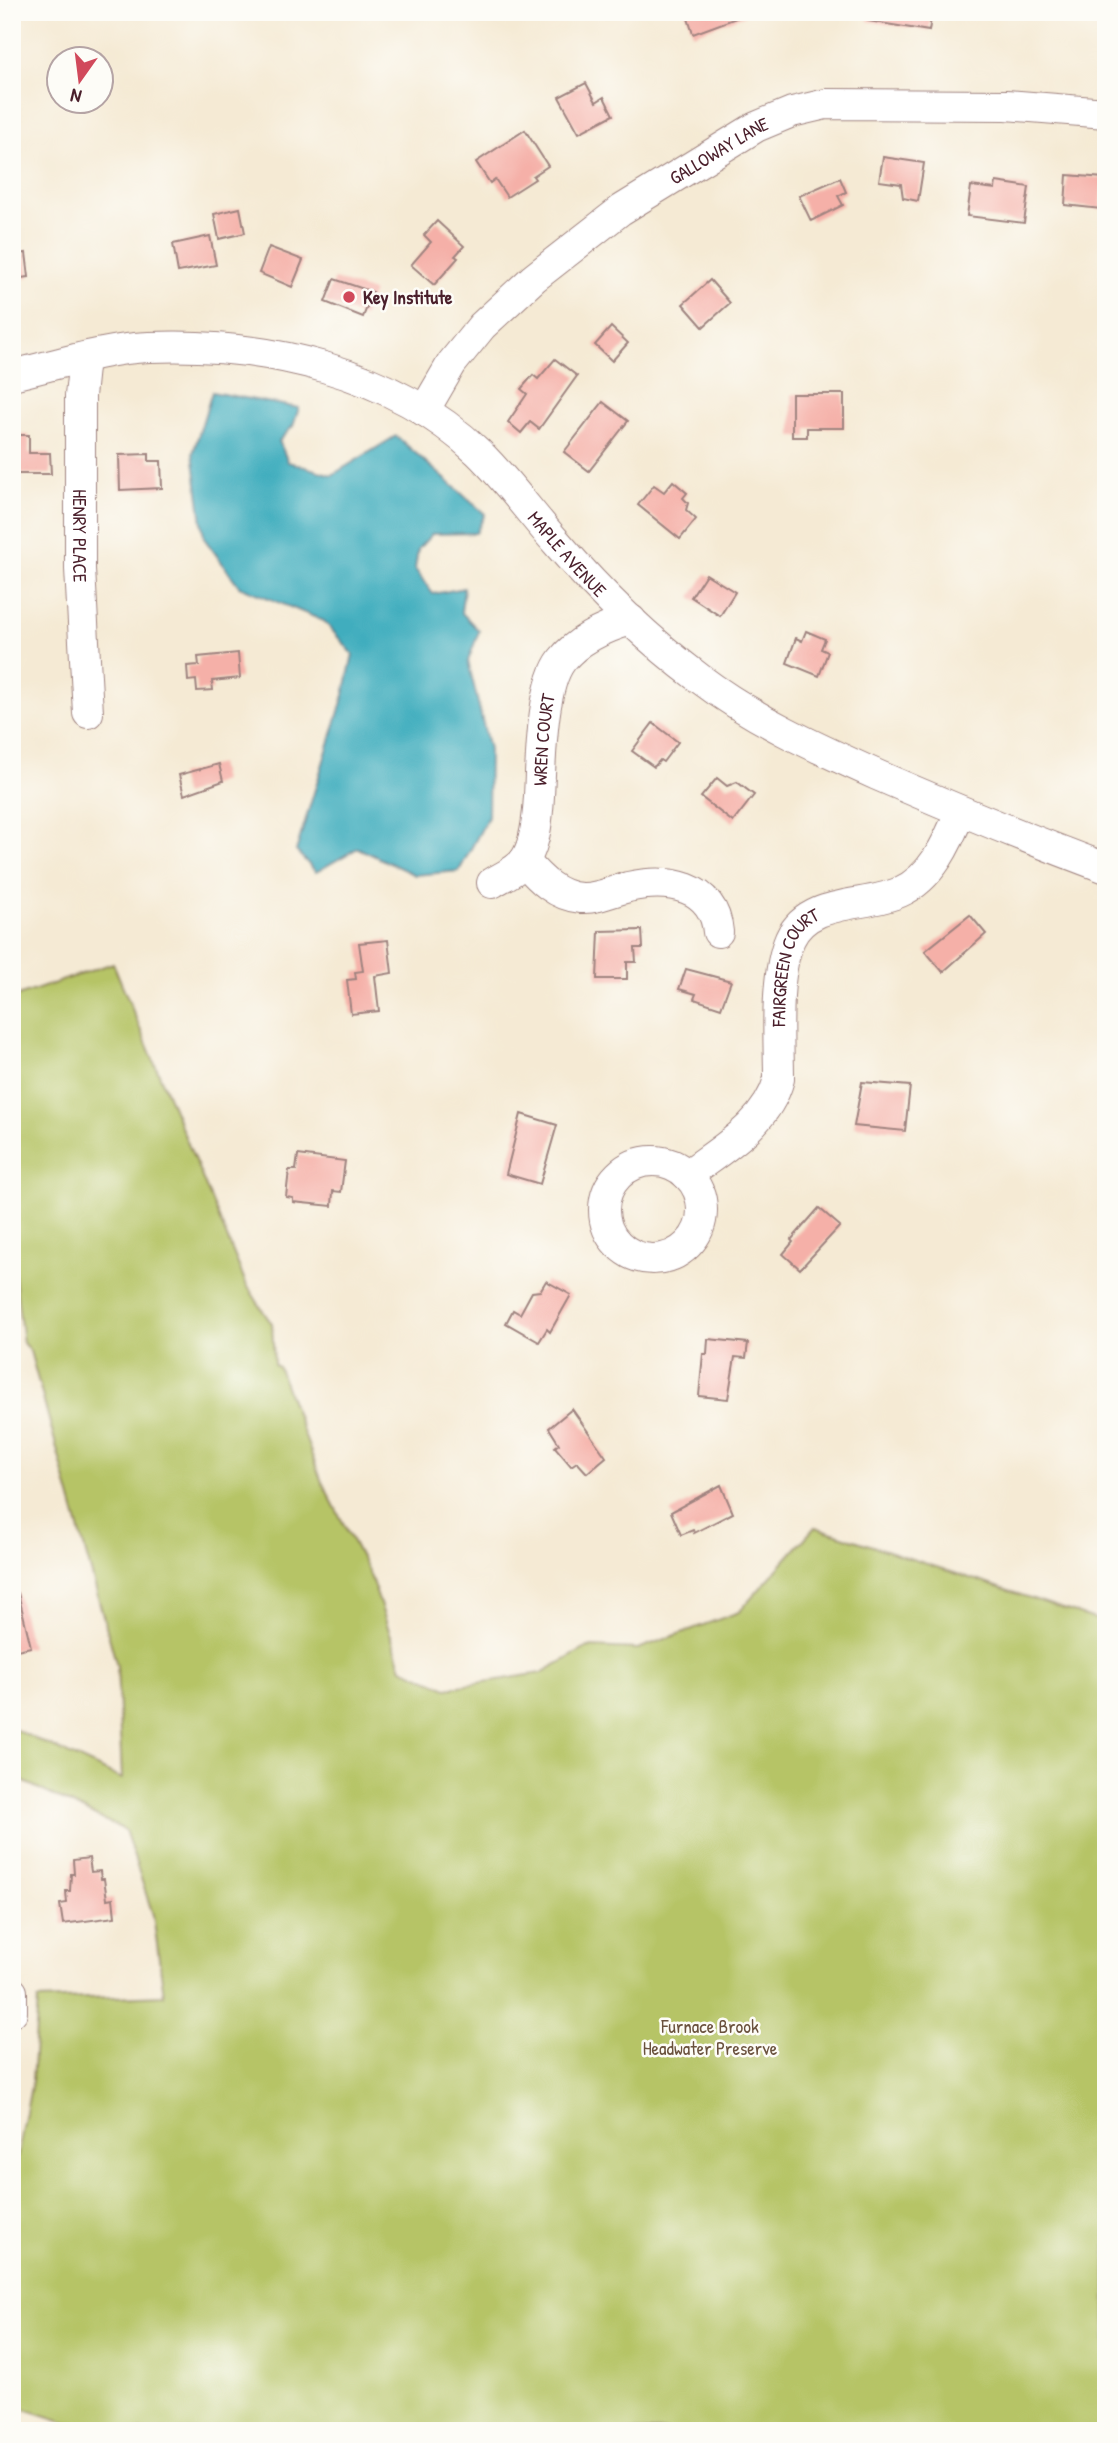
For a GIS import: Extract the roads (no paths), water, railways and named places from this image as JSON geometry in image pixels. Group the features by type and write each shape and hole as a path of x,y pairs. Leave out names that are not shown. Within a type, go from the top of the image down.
{"street":[{"name":"GALLOWAY LANE","path":"424,411 452,363 482,326 534,278 621,210 756,127 792,112 826,104 1006,105 1106,113"},
{"name":"MAPLE AVENUE","path":"12,375 147,346 235,351 286,357 331,368 410,401 476,450 558,544 631,620 699,678 765,722 960,812 1106,868"},
{"name":"HENRY PLACE","path":"84,358 80,396 80,569 88,713"},
{"name":"WREN COURT","path":"524,861 528,856 538,811 542,748 556,670 563,658 587,639 607,627 631,620"},
{"name":"FAIRGREEN COURT","path":"687,1175 752,1125 765,1113 775,1096 779,1079 780,1005 785,961 790,940 799,925 832,909 900,892 932,865 949,839 960,812"},
{"path":"492,883 524,861 542,881 557,891 579,898 650,884 687,889 705,898 712,906 718,932"},
{"path":"12,1992 12,2012"}],"water":[{"path":"212,392 299,408 293,426 279,441 288,462 332,475 396,436 485,514 476,533 432,534 418,549 415,569 433,594 464,588 461,612 479,631 468,661 489,749 488,817 459,871 415,875 358,848 316,872 296,851 344,695 353,654 324,621 239,586 204,538 193,453"}],"place":[{"name":"Key Institute","path":"349,297"}],"park label":[{"name":"Furnace Brook Headwater Preserve","path":"710,2037"}]}
